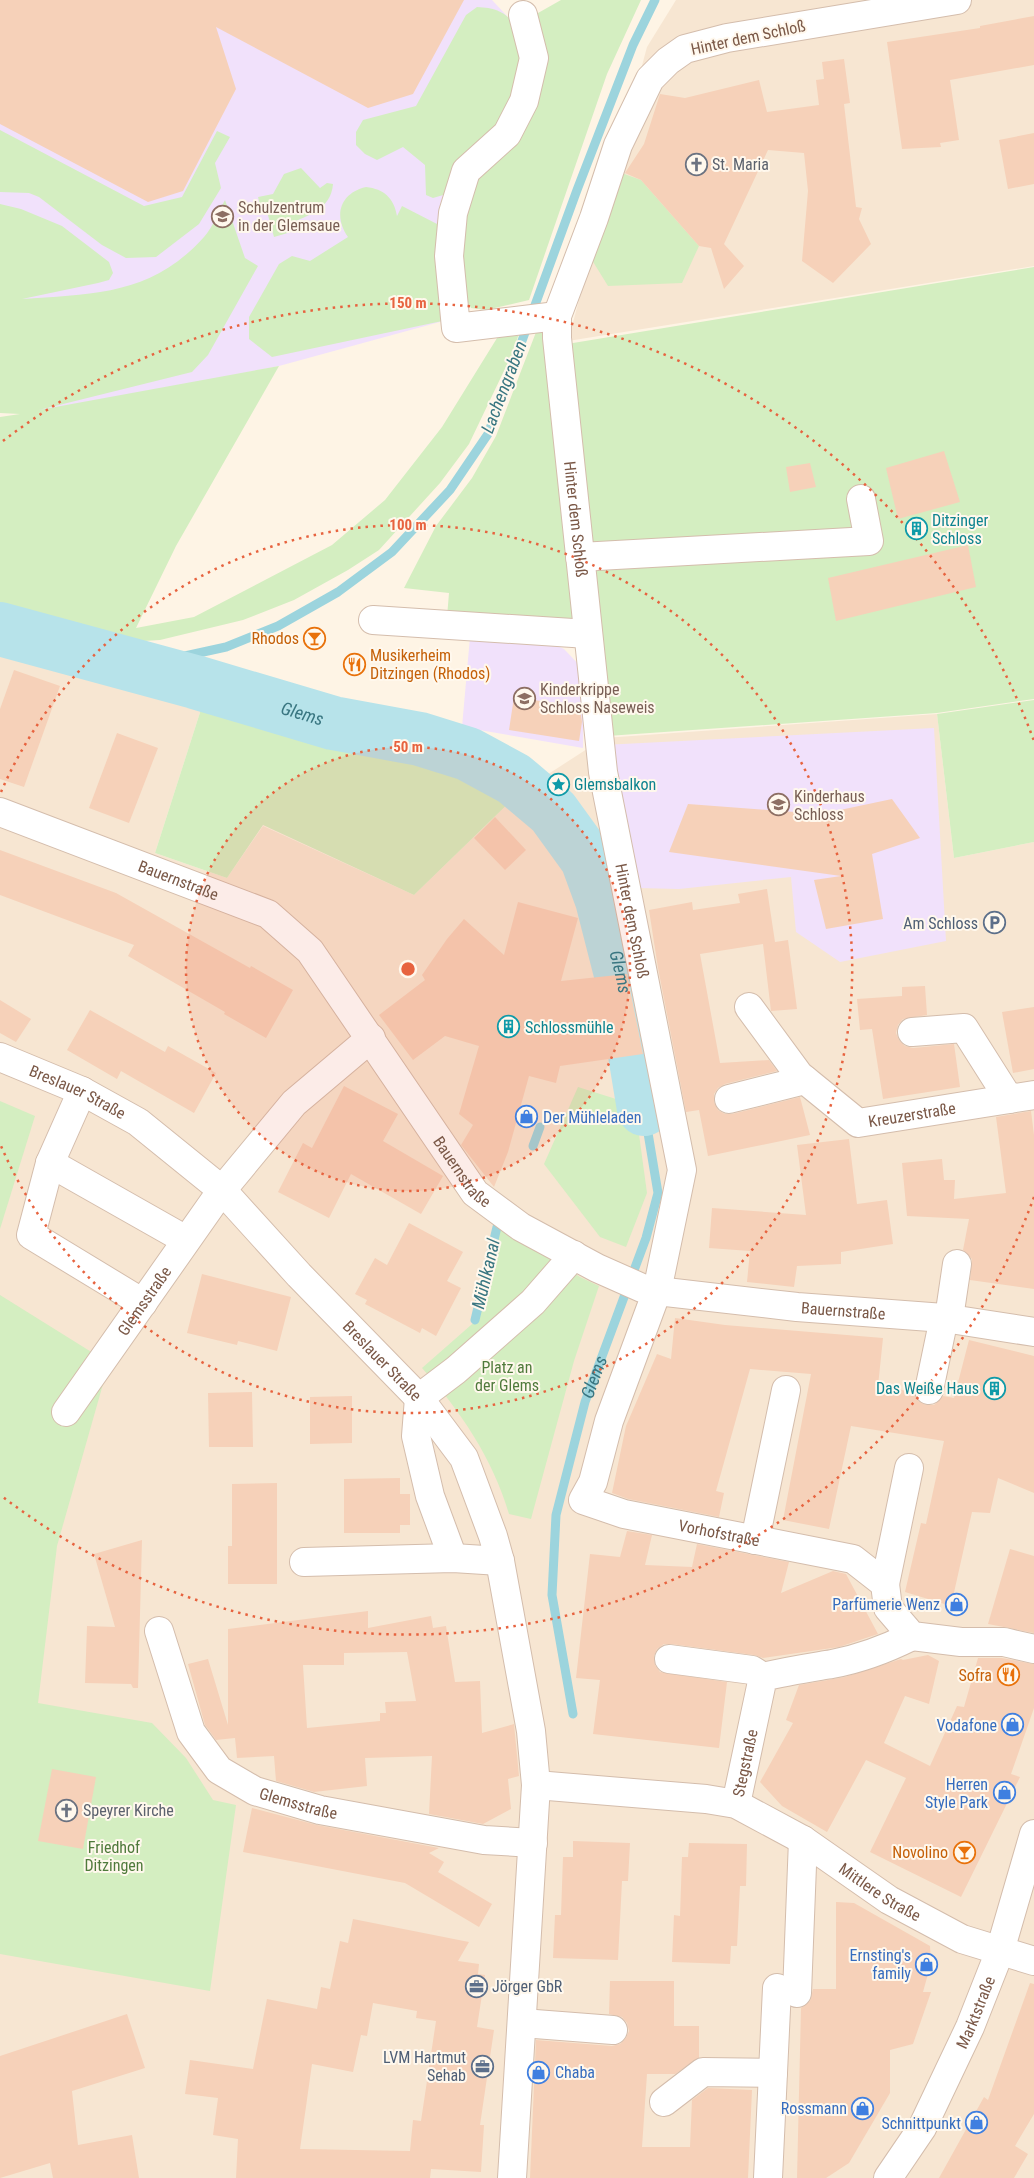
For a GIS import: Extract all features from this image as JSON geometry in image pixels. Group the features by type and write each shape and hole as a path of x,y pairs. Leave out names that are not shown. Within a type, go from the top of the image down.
{"street":[{"name":"Hinter dem Schloß","path":"650,1290 682,1170 603,772 557,338 549,316 618,145 650,79 668,61 685,50 727,38 957,0"},
{"path":"522,15 534,58 524,100 507,134 466,171 453,213 449,256 456,328 549,316"},
{"path":"580,557 869,541 861,500"},
{"path":"374,620 588,634"},
{"name":"Bauernstraße","path":"0,812 268,914 310,951 475,1193 521,1227 609,1274 650,1290 797,1307 947,1318 1034,1332"},
{"name":"Kreuzerstraße","path":"749,1006 800,1075 858,1122 1021,1097"},
{"path":"912,1032 964,1028 1021,1097"},
{"path":"222,1190 294,1103 371,1038"},
{"name":"Breslauer Straße","path":"0,1057 82,1091 138,1122 222,1190 299,1275 419,1398 456,1370 532,1302 574,1255"},
{"path":"729,1099 805,1080"},
{"path":"82,1091 50,1163 31,1235 143,1303"},
{"path":"50,1163 186,1240"},
{"name":"Glemsstraße","path":"66,1412 222,1190"},
{"path":"929,1390 947,1318 957,1264"},
{"name":"Vorhofstraße","path":"650,1290 609,1421 593,1482 583,1500 624,1514 854,1559 885,1584"},
{"path":"755,1540 786,1390"},
{"path":"419,1398 416,1436 430,1496 453,1558"},
{"path":"419,1398 464,1458 493,1536 500,1562 531,1731 536,1785 512,2178"},
{"path":"909,1468 885,1584 888,1608 912,1636"},
{"path":"304,1562 453,1558 500,1562"},
{"name":"Glemsstraße","path":"159,1631 191,1732 220,1770 255,1791 329,1812 484,1840 533,1843"},
{"path":"669,1659 752,1670 764,1678 796,1668 833,1664 890,1647 912,1636 961,1642 1004,1642 1034,1648"},
{"name":"Stegstraße","path":"536,1785 706,1799 736,1804 764,1678"},
{"name":"Mittlere Straße","path":"736,1804 803,1840 889,1900 962,1939 1034,1961"},
{"name":"Marktstraße","path":"888,2178 922,2128 970,2028 1000,1951 1034,1834"},
{"path":"768,2178 773,2073 787,1991 803,1840"},
{"path":"522,2023 612,2030"},
{"path":"664,2102 703,2072 773,2073"}],"shaded area":[{"name":"Schulzentrum in der Glemsaue","path":"0,0 492,0 523,33 447,320 279,366 26,413 0,413"},
{"path":"676,0 1034,0 1034,266 568,341 647,47"},
{"name":"Kinderkrippe Schloss Naseweis","path":"533,635 564,649 584,670 583,748 462,727 470,637"},
{"path":"0,645 204,700 155,853 227,878 263,826 414,895 519,793 604,738 937,714 954,858 1034,842 1034,2178 0,2178"},
{"name":"Kinderhaus Schloss","path":"934,728 946,941 840,962 796,932 791,877 679,889 638,888 603,745"}],"green space":[{"path":"561,0 641,0 607,74 529,300 486,310 471,308 463,293 457,260 464,191 511,135 531,17"},
{"path":"477,7 498,11 513,21 523,33 517,97 450,193 433,198 426,195 425,165 403,147 377,160 365,154 356,145 356,132 363,120 416,106 466,15"},
{"path":"0,130 144,206 182,197 217,131 230,137 215,163 221,188 199,224 156,257 126,258 102,245 39,197 29,193 0,192"},
{"path":"301,168 320,188 327,183 333,184 331,193 328,200 318,210 289,224 291,232 274,237 266,208 261,209 258,197 273,194 284,174"},
{"path":"616,171 641,180 699,246 682,283 608,286 587,252"},
{"path":"366,187 383,192 391,199 397,216 402,206 439,225 447,320 272,357 249,339 249,317 279,264 292,256 310,261 348,237 341,221 342,206 350,194"},
{"path":"225,200 245,258 258,266 208,355 192,372 39,410 279,366 176,546 136,628 194,617 332,545 385,500 442,427 502,330 522,324 513,352 469,444 440,483 379,550 348,570 294,600 243,620 160,640 127,642 55,634 0,620 0,417 20,414 0,413 0,204 21,209 62,226 109,262 113,273 109,280 22,299 98,292 143,281 164,270 184,256 204,237"},
{"path":"1034,267 1034,699 937,713 607,736 567,344"},
{"path":"538,327 550,330 578,624 447,617 449,593 404,588 436,526 472,478 496,436"},
{"path":"0,629 115,661 162,661 271,686 459,736 491,749 484,764 519,793 414,895 263,825 227,878 155,853 204,700 0,645"},
{"path":"1034,700 1034,842 954,858 937,714"},
{"path":"578,1087 635,1105 647,1193 626,1247 600,1237 544,1164"},
{"path":"0,1101 35,1116 0,1229"},
{"name":"Platz an der Glems","path":"501,1226 580,1277 599,1286 574,1361 531,1519 509,1514 494,1474 474,1436 422,1368 479,1318"},
{"name":"Friedhof Ditzingen","path":"0,1295 109,1363 57,1546 38,1703 152,1723 186,1758 213,1800 236,1805 210,1991 0,1954"}],"building":[{"path":"0,0 464,0 413,94 368,108 216,27 236,89 183,191 148,202 0,124"},
{"path":"1034,16 1034,65 950,80 959,140 940,143 941,147 902,149 887,42 980,28 980,26"},
{"name":"St. Maria","path":"844,59 850,103 844,104 856,207 862,208 859,219 871,244 833,283 802,261 808,191 804,153 768,150 724,244 744,266 724,289 711,248 699,246 641,180 625,173 644,144 660,94 685,98 759,80 767,112 819,105 816,80 824,79 822,62"},
{"path":"1034,133 1034,184 1008,189 999,140"},
{"path":"944,451 960,502 898,519 886,468"},
{"path":"810,463 816,487 790,492 786,467"},
{"path":"968,545 976,587 836,621 828,578"},
{"path":"14,670 60,686 24,787 0,779 0,709"},
{"path":"514,697 580,707 582,722 579,741 509,730"},
{"path":"117,733 158,748 129,823 89,808"},
{"path":"892,799 920,838 872,854 883,919 826,929 814,880 841,876 669,852 688,804 821,814"},
{"path":"495,817 526,850 505,870 474,838"},
{"path":"0,850 116,893 293,990 266,1038 128,956 134,945 0,895"},
{"path":"767,889 775,942 769,943 788,940 797,1009 771,1011 763,944 700,954 720,1063 769,1060 777,1071 725,1084 718,1088 714,1094 714,1102 718,1110 725,1114 732,1114 800,1097 810,1135 708,1156 699,1110 686,1112 658,968 649,910 692,902 693,910 740,903 738,894"},
{"path":"518,902 578,918 561,981 627,974 643,1054 560,1066 556,1083 529,1076 508,1152 494,1187 461,1145 473,1125 459,1114 479,1046 445,1036 413,1060 379,1015 425,980 422,975 447,939 464,919 504,955"},
{"path":"925,986 927,1015 903,1019 898,1025 896,1033 899,1040 905,1046 913,1048 954,1044 960,1087 883,1099 872,1029 860,1030 857,999 902,996 902,987"},
{"path":"0,1000 31,1019 16,1042 0,1033"},
{"path":"1034,1007 1034,1069 1013,1073 1002,1012"},
{"path":"90,1010 165,1052 168,1046 216,1073 194,1113 121,1071 117,1079 67,1050"},
{"path":"344,1086 398,1114 383,1141 443,1176 421,1214 351,1174 329,1218 278,1192 303,1143 312,1148"},
{"path":"1031,1111 1034,1135 1034,1289 970,1280 972,1259 963,1250 969,1219 907,1216 902,1163 942,1159 944,1180 955,1180 954,1199 1006,1193 996,1117"},
{"path":"849,1139 857,1204 887,1200 893,1244 841,1252 841,1264 797,1266 794,1287 747,1282 750,1251 709,1248 712,1208 806,1215 797,1145"},
{"path":"409,1223 463,1252 447,1281 461,1288 436,1336 422,1328 420,1333 365,1304 367,1300 355,1294 375,1258 387,1265"},
{"path":"202,1274 291,1297 277,1351 238,1341 237,1345 187,1333"},
{"path":"675,1318 725,1325 883,1338 878,1386 914,1392 918,1401 926,1405 934,1405 943,1396 954,1398 969,1340 1034,1356 1034,1493 998,1478 990,1513 972,1512 951,1606 905,1592 921,1523 926,1524 944,1441 851,1426 829,1529 783,1520 811,1374 750,1369 716,1491 724,1493 719,1517 628,1499 612,1493 626,1426 657,1354 671,1359"},
{"path":"252,1392 253,1447 209,1447 208,1393"},
{"path":"352,1396 352,1443 310,1444 310,1397"},
{"path":"400,1478 400,1494 410,1494 410,1525 400,1525 400,1533 344,1533 344,1479"},
{"path":"277,1483 277,1584 228,1584 228,1546 232,1546 232,1484"},
{"path":"627,1531 652,1535 645,1565 692,1567 697,1544 789,1562 781,1593 833,1571 846,1574 878,1634 839,1647 763,1658 754,1655 664,1644 657,1649 654,1656 655,1665 660,1672 727,1682 719,1748 593,1734 600,1680 576,1678 590,1554 620,1557"},
{"path":"142,1540 138,1688 133,1688 131,1684 85,1683 87,1626 115,1627 94,1554"},
{"path":"1010,1549 1034,1556 1034,1633 988,1624"},
{"path":"368,1611 368,1628 431,1616 433,1628 446,1626 455,1682 480,1681 482,1733 514,1724 519,1776 508,1779 511,1809 483,1824 429,1814 432,1756 365,1758 367,1786 314,1792 276,1781 274,1756 237,1758 235,1738 216,1740 205,1725 188,1664 208,1659 228,1725 228,1629","holes":["407,1652 416,1701 385,1702 386,1713 380,1713 380,1721 307,1728 303,1665 344,1665 344,1653"]},
{"path":"928,1655 939,1661 929,1704 905,1696 884,1743 930,1766 957,1706 964,1707 978,1658 1002,1658 1034,1664 1034,1708 1011,1774 1020,1777 961,1897 870,1852 906,1778 866,1760 827,1832 782,1806 760,1782 793,1723 786,1720 799,1685 845,1677 901,1659"},
{"name":"Speyrer Kirche","path":"52,1769 96,1777 83,1849 38,1841"},
{"path":"252,1808 317,1825 439,1848 429,1853 444,1862 438,1872 492,1904 479,1927 405,1883 243,1852"},
{"path":"573,1841 630,1843 628,1881 622,1881 618,1960 553,1958 555,1915 561,1915 563,1857 573,1857"},
{"path":"689,1843 747,1844 746,1886 740,1886 737,1946 731,1946 730,1964 672,1962 674,1915 680,1916 682,1857 688,1857"},
{"path":"836,1902 854,1903 930,1946 931,1963 923,1992 931,1992 913,2044 890,2050 890,2093 849,2163 826,2178 797,2178 801,2008 810,2001 813,1989 836,1989"},
{"path":"353,1919 469,1942 458,1961 479,1964 478,1974 485,1975 477,2027 494,2030 480,2125 484,2125 481,2172 431,2169 430,2178 236,2178 238,2139 213,2135 218,2098 185,2094 190,2060 253,2069 267,1999 317,2009 321,1987 330,1989 340,1941 348,1943","holes":["373,2003 417,2011 416,2018 436,2021 421,2121 413,2120 410,2151 300,2149 312,2064 353,2072 361,2035 367,2036"]},
{"path":"610,1981 674,1981 674,2026 699,2026 699,2058 675,2074 647,2074 642,2147 690,2147 692,2100 708,2088 752,2090 748,2178 530,2178 536,2040 612,2046 620,2044 626,2038 629,2031 627,2023 622,2017 609,2014"},
{"path":"1030,1983 1034,1984 1034,2114 1015,2146 1028,2154 1014,2178 939,2178 984,2097 988,2100"},
{"path":"127,2014 145,2068 72,2091 78,2145 132,2135 139,2178 53,2178 50,2163 0,2178 0,2056"}],"waterway":[{"name":"Lachengraben","path":"115,661 162,661 226,647 278,626 338,592 392,552 450,490 488,434 577,190 633,45 655,0"},
{"name":"Glems","path":"0,629 195,682 333,723 420,739 468,754 514,779 553,812 587,859 602,900 623,982 644,1109"},
{"name":"Glems","path":"573,1714 552,1595 556,1515 585,1402 646,1238 658,1193 644,1109 629,1118"},
{"name":"Mühlkanal","path":"533,1146 540,1127"},
{"name":"Mühlkanal","path":"475,1320 497,1227"}],"place":[{"name":"St. Maria","path":"696,164"},
{"name":"Schulzentrum in der Glemsaue","path":"222,216"},
{"name":"Ditzinger Schloss","path":"916,529"},
{"name":"Rhodos","path":"315,638"},
{"name":"Musikerheim Ditzingen (Rhodos)","path":"354,664"},
{"name":"Kinderkrippe Schloss Naseweis","path":"524,698"},
{"name":"Glemsbalkon","path":"558,784"},
{"name":"Kinderhaus Schloss","path":"778,805"},
{"name":"Am Schloss","path":"994,923"},
{"name":"Schlossmühle","path":"509,1027"},
{"name":"Der Mühleladen","path":"527,1117"},
{"name":"Das Weiße Haus","path":"995,1388"},
{"name":"Parfümerie Wenz","path":"956,1604"},
{"name":"Sofra","path":"1008,1675"},
{"name":"Vodafone","path":"1013,1725"},
{"name":"Herren Style Park","path":"1004,1793"},
{"name":"Speyrer Kirche","path":"67,1810"},
{"name":"Novolino","path":"964,1852"},
{"name":"Ernsting's family","path":"927,1964"},
{"name":"Jörger GbR","path":"476,1986"},
{"name":"LVM Hartmut Sehab","path":"482,2066"},
{"name":"Chaba","path":"539,2072"},
{"name":"Rossmann","path":"863,2108"},
{"name":"Schnittpunkt","path":"977,2123"}]}
